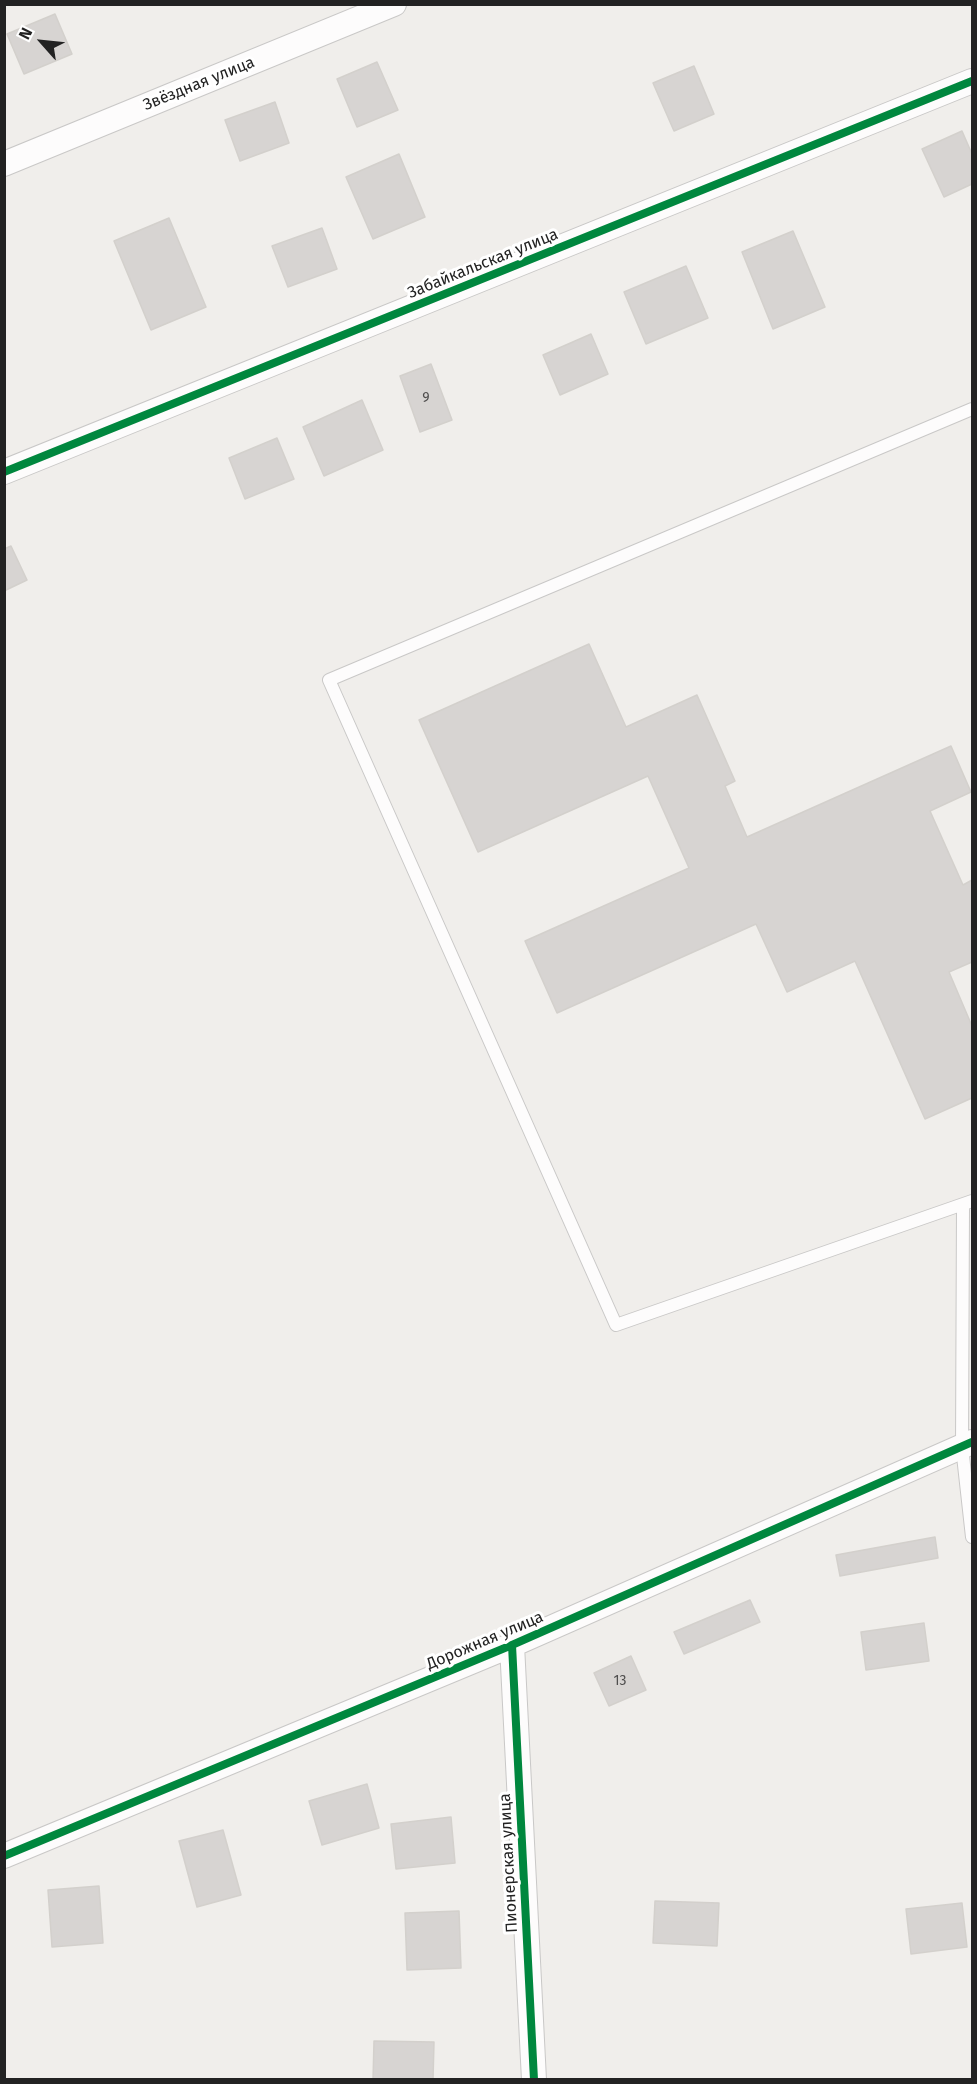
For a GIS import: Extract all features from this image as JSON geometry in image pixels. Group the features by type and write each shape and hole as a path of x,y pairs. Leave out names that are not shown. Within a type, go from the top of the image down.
{"street":[{"name":"Звёздная улица","path":"4,164 394,4"},
{"name":"Забайкальская улица","path":"4,472 972,81"},
{"name":"Дорожная улица","path":"4,1856 512,1645 967,1445"},
{"name":"Пионерская улица","path":"512,1645 534,2079"}],"lane":[{"path":"972,409 329,680 616,1325 968,1204 967,1445 972,1537"}],"building":[{"path":"55,14 72,54 24,74 7,34"},
{"path":"377,62 398,110 357,127 337,79"},
{"path":"694,66 714,114 674,131 653,83"},
{"path":"275,102 289,143 240,161 225,120"},
{"path":"962,131 972,154 972,184 944,197 922,149"},
{"path":"399,154 425,217 373,239 346,177"},
{"path":"169,218 206,307 151,330 114,241"},
{"path":"322,228 337,269 288,287 272,246"},
{"path":"793,231 825,307 773,329 742,252"},
{"path":"686,266 708,318 646,344 624,292"},
{"path":"591,334 608,374 560,395 543,355"},
{"path":"431,364 452,420 420,432 400,376"},
{"path":"362,400 383,450 324,476 303,427"},
{"path":"277,438 294,479 245,499 229,458"},
{"path":"11,546 27,580 4,591 4,549"},
{"path":"589,644 626,727 697,695 735,781 725,786 747,837 951,746 971,792 930,811 963,885 972,880 972,962 949,972 972,1026 972,1098 925,1119 855,961 787,992 756,924 557,1013 525,941 689,868 648,776 478,852 419,720"},
{"path":"935,1537 938,1558 840,1576 836,1555"},
{"path":"750,1600 760,1622 684,1654 674,1632"},
{"path":"924,1623 929,1661 866,1670 861,1632"},
{"path":"631,1656 646,1690 609,1706 594,1673"},
{"path":"367,1784 379,1828 322,1845 309,1801"},
{"path":"451,1817 455,1863 396,1869 391,1824"},
{"path":"223,1830 241,1895 197,1907 179,1841"},
{"path":"99,1886 103,1943 52,1947 48,1890"},
{"path":"655,1901 719,1903 717,1946 653,1943"},
{"path":"962,1903 967,1947 911,1954 906,1909"},
{"path":"459,1911 461,1968 407,1970 405,1913"},
{"path":"374,2041 434,2042 433,2080 373,2080"}],"cycle path":[{"path":"4,472 972,81"},
{"path":"4,1856 512,1645 972,1442"},
{"path":"512,1645 534,2080"}]}
